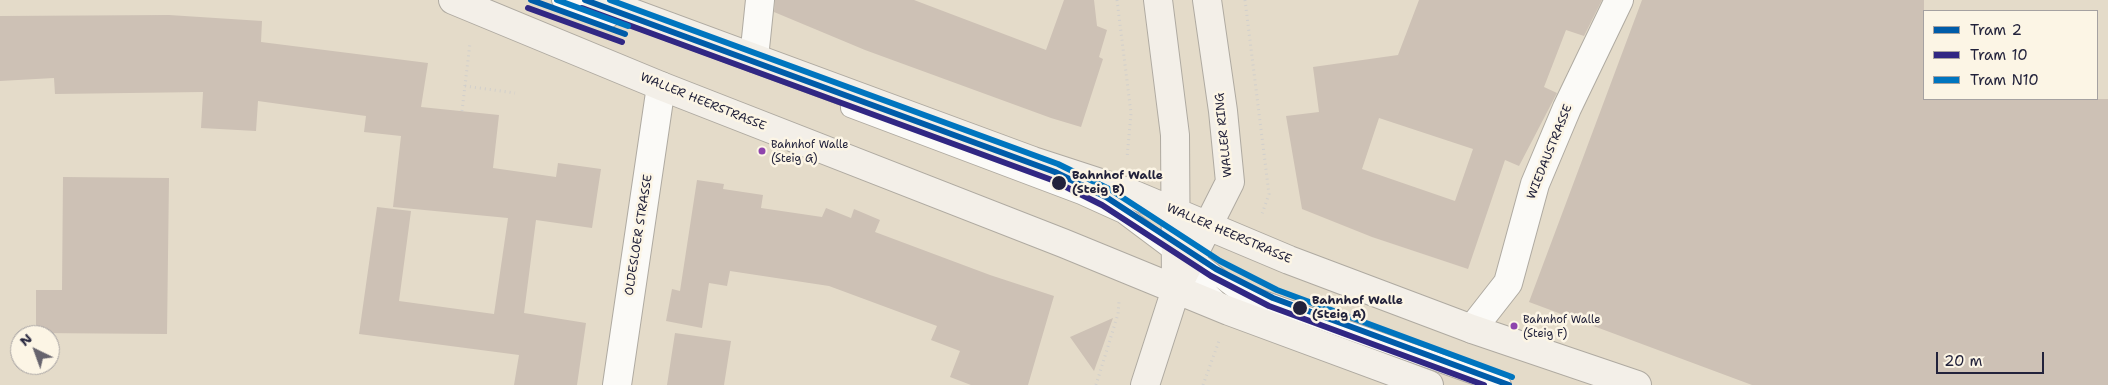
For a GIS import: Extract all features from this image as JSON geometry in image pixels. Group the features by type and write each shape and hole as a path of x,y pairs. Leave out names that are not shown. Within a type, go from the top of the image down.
{"main road":[{"name":"WALLER HEERSTRASSE","path":"597,0 1033,161 1113,187 1176,211 1289,260 1472,329 1637,385"},
{"name":"WALLER RING","path":"1158,0 1175,135 1176,211 1181,262"},
{"name":"WALLER RING","path":"1145,385 1181,262 1208,225 1230,182 1223,111 1207,0"},
{"name":"WALLER HEERSTRASSE","path":"463,4 662,86 1181,262 1229,311 1429,385"}],"street":[{"path":"754,58 760,0"},
{"name":"WIEDAUSTRASSE","path":"1472,329 1508,283 1534,184 1567,108 1619,0"},
{"name":"OLDESLOER STRASSE","path":"617,385 662,86"}],"lane":[{"path":"561,0 1081,195 1123,214 1181,262 1235,290 1502,385"},
{"path":"1113,187 1181,262"}],"path":[{"path":"1113,187 1131,113 1117,0"},
{"path":"462,111 465,86 463,4"},
{"path":"465,86 516,93"}],"building":[{"path":"775,0 914,0 1046,50 1064,0 1094,0 1097,26 1107,30 1099,57 1103,59 1081,127 1051,118 865,50 774,12"},
{"path":"1419,0 1602,0 1584,36 1566,30 1544,87 1557,93 1519,166 1505,160 1468,269 1372,237 1302,209 1286,116 1319,112 1313,67 1398,55","holes":["1379,118 1473,149 1455,201 1362,169"]},
{"path":"1642,0 1924,0 1923,100 2108,99 2108,385 1752,385 1529,302"},
{"path":"169,15 262,21 261,42 428,63 421,107 499,115 493,168 556,177 558,163 601,169 592,228 536,220 524,313 586,323 577,385 514,385 519,355 359,334 377,207 411,211 399,301 494,314 508,218 393,207 401,136 364,132 366,116 258,101 256,131 201,128 203,92 55,94 54,78 0,81 0,16"},
{"path":"63,177 169,178 167,334 60,333 60,325 36,325 36,290 62,290"},
{"path":"697,180 724,184 723,189 763,195 761,208 822,217 826,208 851,218 854,209 880,220 875,232 990,275 1054,296 1028,385 971,385 950,377 960,351 931,340 937,326 829,286 730,271 727,286 709,283 702,328 666,321 672,289 680,291"},
{"path":"1113,318 1094,371 1070,337"},
{"path":"675,333 731,341 724,385 667,385"}],"tram line":[{"name":"2","path":"531,0 625,34"},
{"name":"N10","path":"557,0 628,26"},
{"name":"2","path":"585,0 1055,172 1106,197 1216,269 1273,298 1509,385"},
{"name":"N10","path":"610,0 1058,164 1111,190 1220,261 1277,290 1512,377"},
{"name":"10","path":"528,8 622,42"},
{"name":"10","path":"582,8 1052,180 1102,205 1211,276 1269,306 1484,385"}],"place":[{"name":"Bahnhof Walle (Steig G)","path":"762,151"},
{"name":"Bahnhof Walle (Steig B)","path":"1059,183"},
{"name":"Bahnhof Walle (Steig A)","path":"1300,308"},
{"name":"Bahnhof Walle (Steig F)","path":"1514,326"}]}
